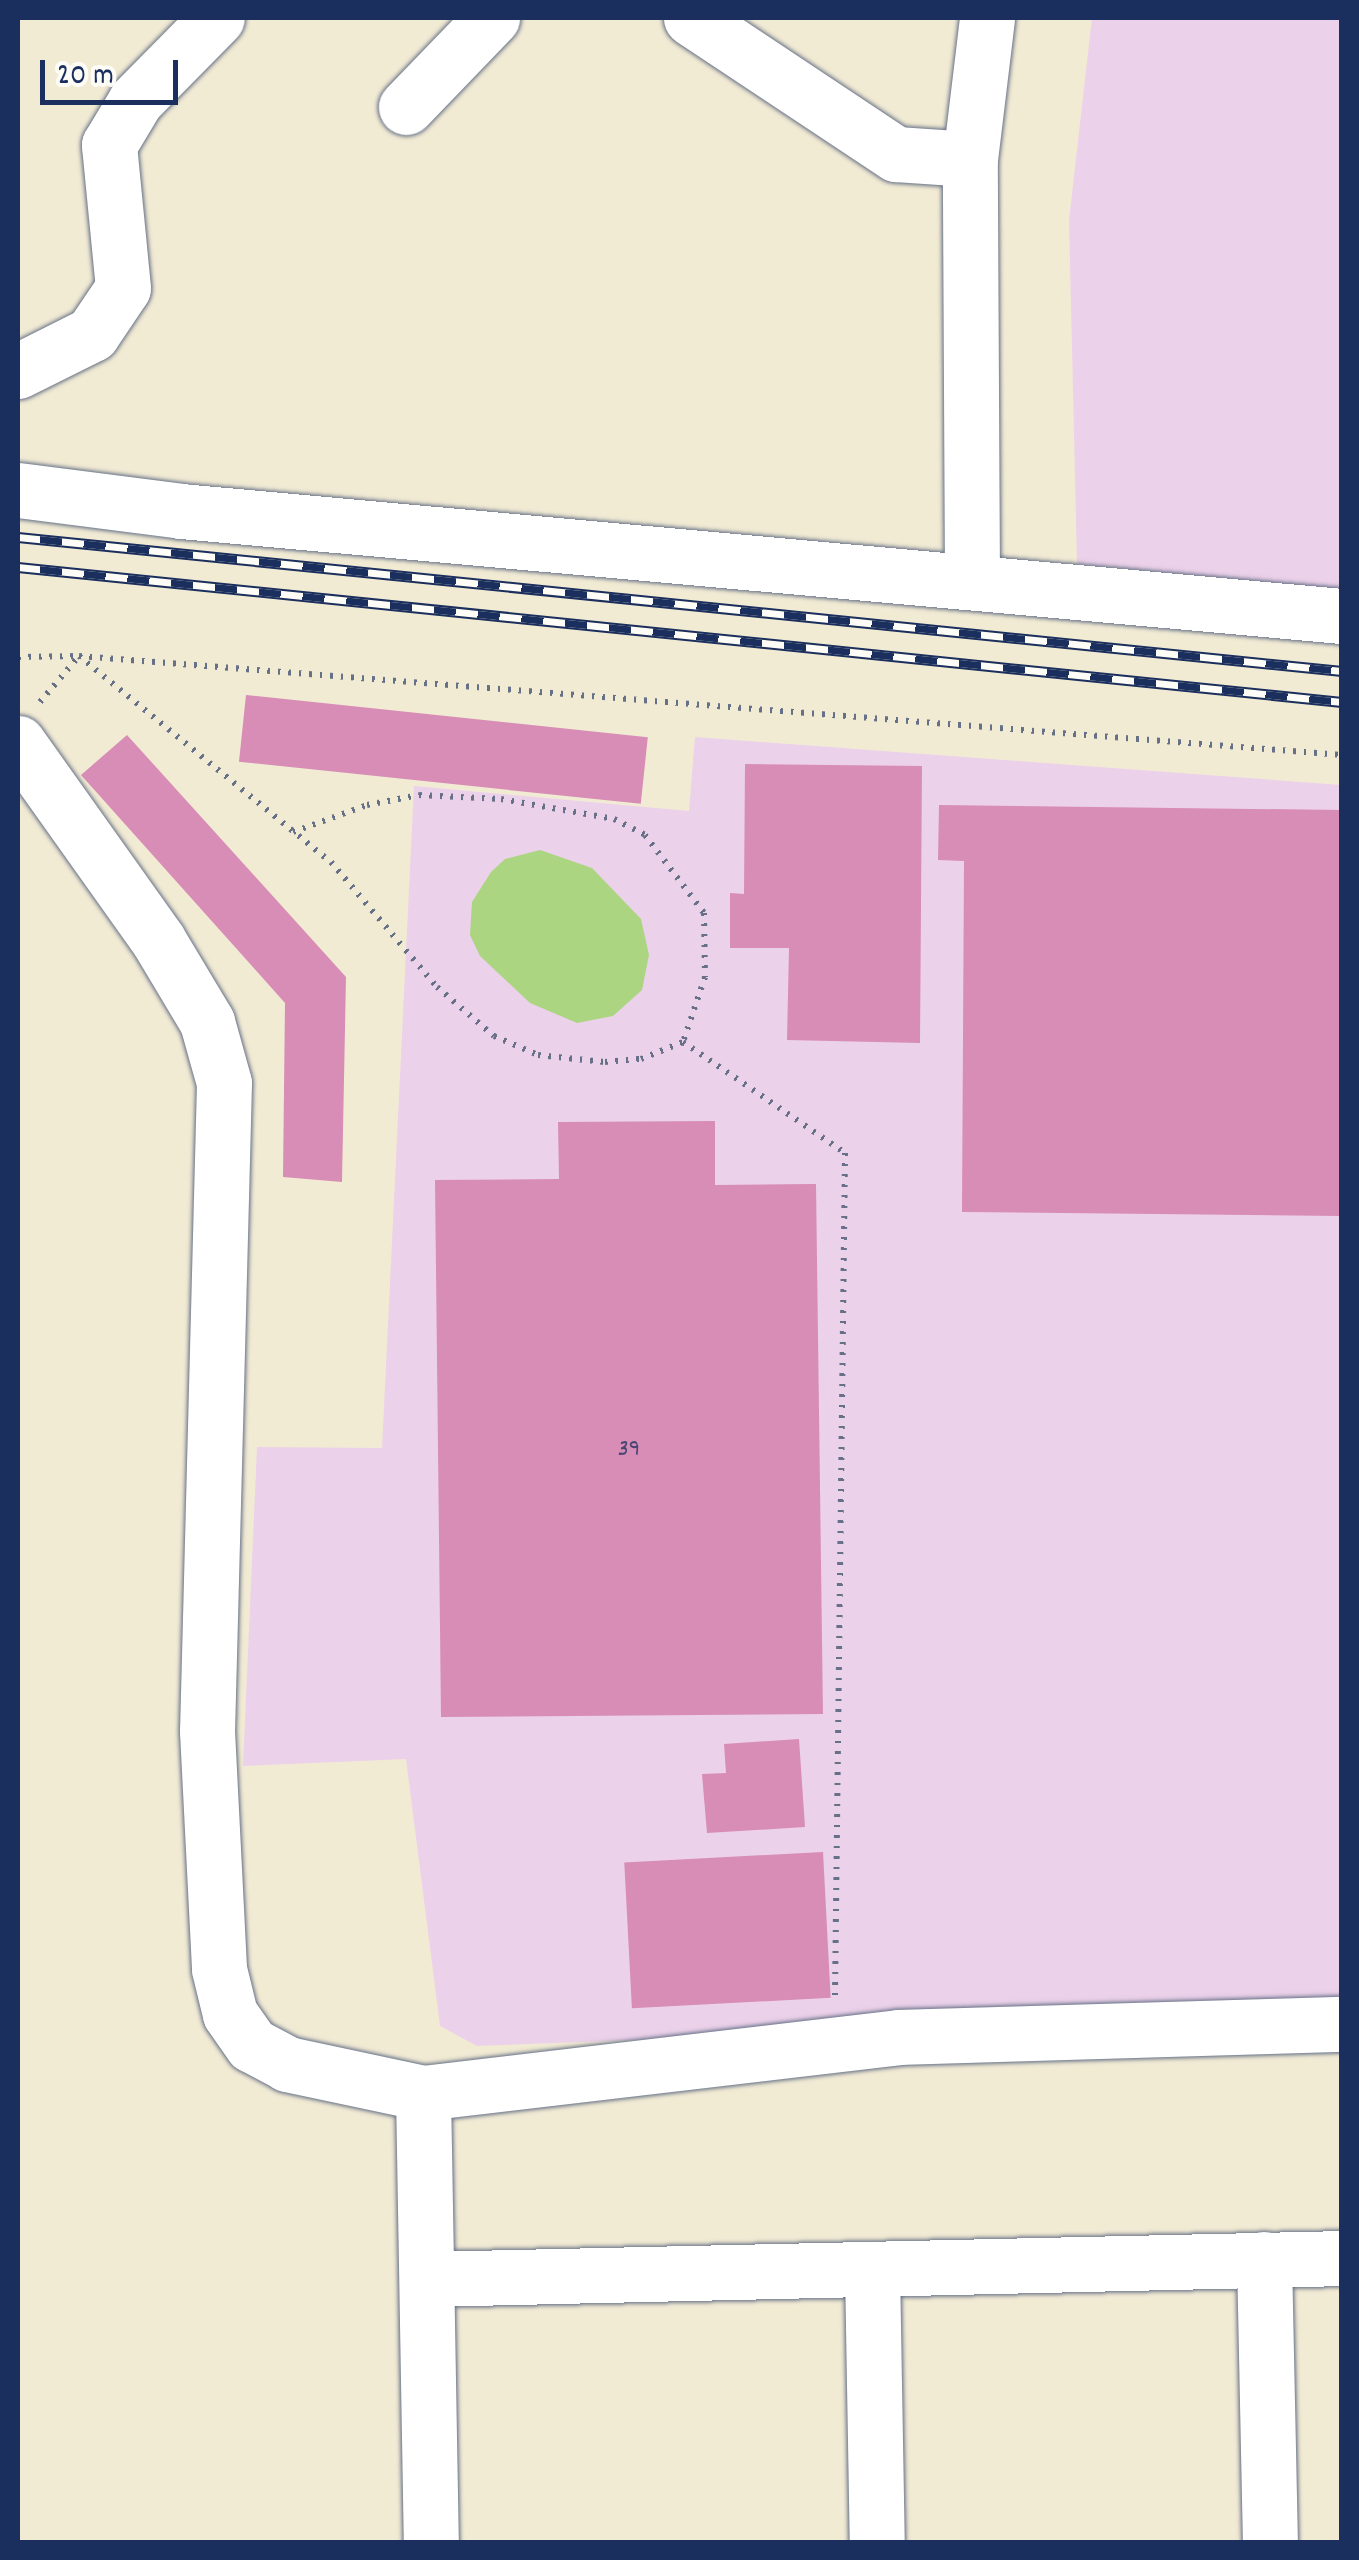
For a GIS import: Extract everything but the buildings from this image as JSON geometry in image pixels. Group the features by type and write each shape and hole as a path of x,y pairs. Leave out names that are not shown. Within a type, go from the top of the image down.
{"street":[{"path":"18,371 92,334 123,288 110,145 136,100 217,18"},
{"path":"406,107 492,18"},
{"path":"691,18 896,154 970,159"},
{"path":"972,581 970,159 986,18"},
{"path":"18,490 181,511 1342,616"},
{"path":"24,729 207,1022 224,1083 207,1730 220,1969 230,2014 252,2045 288,2064 423,2093 898,2037 1342,2024"},
{"path":"423,2093 431,2542"},
{"path":"426,2280 1342,2258"},
{"path":"1264,2260 1270,2542"},
{"path":"872,2269 877,2542"}],"path":[{"path":"18,656 79,656 1342,755"},
{"path":"24,729 79,656"},
{"path":"79,656 294,832 331,862 438,986 494,1036 538,1054 606,1062 641,1059 683,1042 706,977 704,913 645,835 595,815 501,799 419,795 367,805 294,832"},
{"path":"683,1042 845,1153 835,2044"}],"shaded area":[{"path":"1092,18 1341,18 1341,589 1077,564 1069,220"},
{"path":"695,737 1341,785 1341,2014 477,2046 440,2026 406,1759 243,1766 257,1447 382,1448 414,786 689,811"}],"green space":[{"path":"540,850 592,868 641,919 649,955 642,990 613,1016 577,1023 530,1003 480,956 470,935 472,902 491,872 505,859"}],"railway":[{"path":"18,537 1342,671"},
{"path":"18,567 1342,702"}]}
